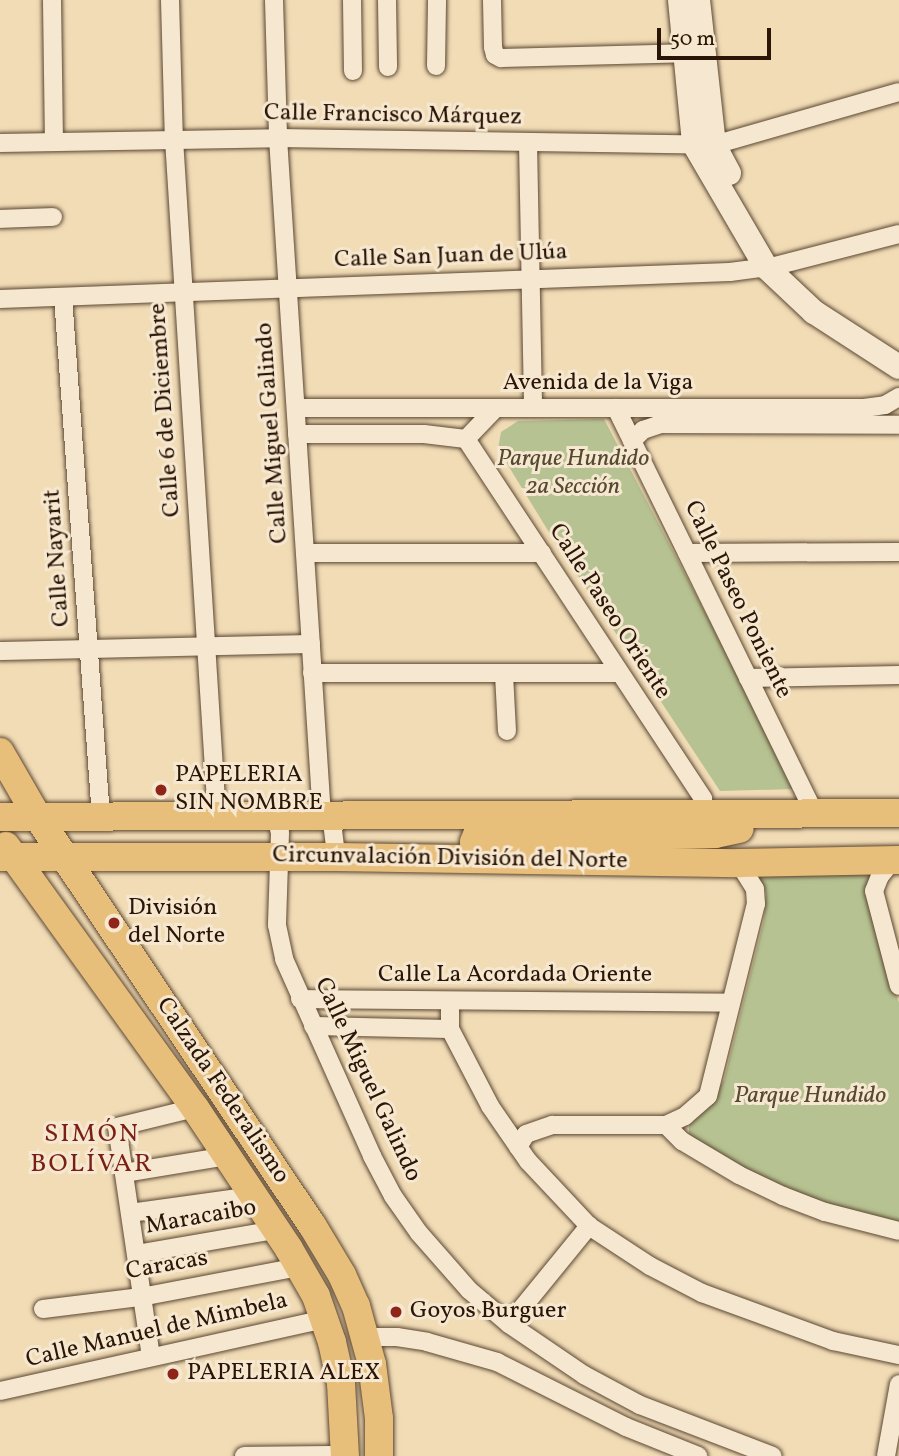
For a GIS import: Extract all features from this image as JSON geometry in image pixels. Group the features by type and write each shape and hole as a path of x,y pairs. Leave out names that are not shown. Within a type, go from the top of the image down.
{"main road":[{"path":"680,0 694,53 704,145 773,270 814,312 899,367"},
{"path":"694,53 698,0"},
{"name":"Calzada Federalismo","path":"0,752 50,836 317,1233 349,1288 366,1337 377,1391 379,1456"},
{"path":"3,834 15,779"},
{"path":"514,860 505,854 480,854 474,842 477,835 483,832 524,838 715,834 814,813"},
{"name":"Circunvalación División del Norte","path":"3,834 50,836 100,817 899,813"},
{"path":"50,836 65,831 194,825 216,817"},
{"name":"Circunvalación División del Norte","path":"3,834 279,857 739,863 896,860"},
{"name":"Calzada Federalismo","path":"3,834 195,1108 299,1267 325,1319 341,1383 345,1456"}],"street":[{"path":"52,0 54,142"},
{"name":"Calle 6 de Diciembre","path":"170,0 174,139 216,817"},
{"name":"Calle Miguel Galindo","path":"274,0 278,138 321,816 332,822 336,857"},
{"path":"352,0 353,72"},
{"path":"387,0 388,67"},
{"path":"436,66 437,0"},
{"path":"492,0 493,47 495,55 501,58 694,53"},
{"name":"Calle Francisco Márquez","path":"0,143 278,138 704,145 899,92"},
{"path":"528,143 533,408"},
{"path":"0,219 53,217"},
{"name":"Calle San Juan de Ulúa","path":"0,299 530,277 773,270 899,234"},
{"name":"Calle Nayarit","path":"63,297 100,817"},
{"name":"Avenida de la Viga","path":"296,408 864,408 884,405 899,397"},
{"name":"Calle Paseo Poniente","path":"616,408 814,813"},
{"path":"297,435 424,434 466,439 495,409"},
{"name":"Avenida de la Viga","path":"632,441 643,430 660,424 899,425"},
{"name":"Calle Paseo Oriente","path":"466,439 703,799 703,814"},
{"path":"687,553 899,552"},
{"path":"305,553 542,553"},
{"path":"0,651 311,644"},
{"path":"312,673 619,673"},
{"path":"504,674 508,731"},
{"path":"748,678 899,675"},
{"name":"Calle Miguel Galindo","path":"276,816 280,833 278,934 300,999 393,1196 469,1290 509,1324"},
{"path":"896,860 880,876 874,891 899,986"},
{"path":"518,1147 526,1134 552,1125 666,1125 685,1116 708,1096 757,896 739,863"},
{"name":"Calle La Acordada Oriente","path":"300,999 731,1003"},
{"path":"450,1001 450,1029 490,1106 518,1147 589,1226 650,1266 702,1293 834,1341 899,1355"},
{"path":"313,1026 450,1029"},
{"path":"151,1357 117,1127 195,1108"},
{"path":"666,1125 682,1141 727,1168 783,1196 825,1212 899,1231"},
{"path":"124,1173 227,1156"},
{"path":"130,1213 253,1196"},
{"path":"589,1226 509,1324 572,1367 640,1405 773,1456"},
{"name":"Maracaibo","path":"136,1254 275,1230"},
{"name":"Caracas","path":"43,1308 141,1297 299,1267"},
{"name":"Calle Manuel de Mimbela","path":"0,1391 325,1319"},
{"path":"366,1337 397,1337 457,1348 496,1362 625,1427 698,1456"},
{"path":"553,1390 572,1383 572,1367"},
{"path":"581,1404 579,1385 595,1381"},
{"path":"886,1456 899,1384"},
{"path":"244,1456 345,1456"}],"green space":[{"name":"Parque Hundido 2a Sección","path":"604,419 795,789 720,791 547,529 498,449 501,432 518,421"},
{"name":"Parque Hundido","path":"765,871 819,876 870,872 869,901 899,1003 899,1225 817,1200 768,1181 728,1162 689,1134 689,1125 705,1109 724,1080 764,920 766,892 759,877"}],"place":[{"name":"PAPELERIA SIN NOMBRE","path":"161,790"},
{"name":"División del Norte","path":"114,923"},
{"name":"Goyos Burguer","path":"396,1312"},
{"name":"PAPELERIA ALEX","path":"173,1374"}],"district":[{"name":"SIMÓN BOLÍVAR","path":"92,1150"}]}
